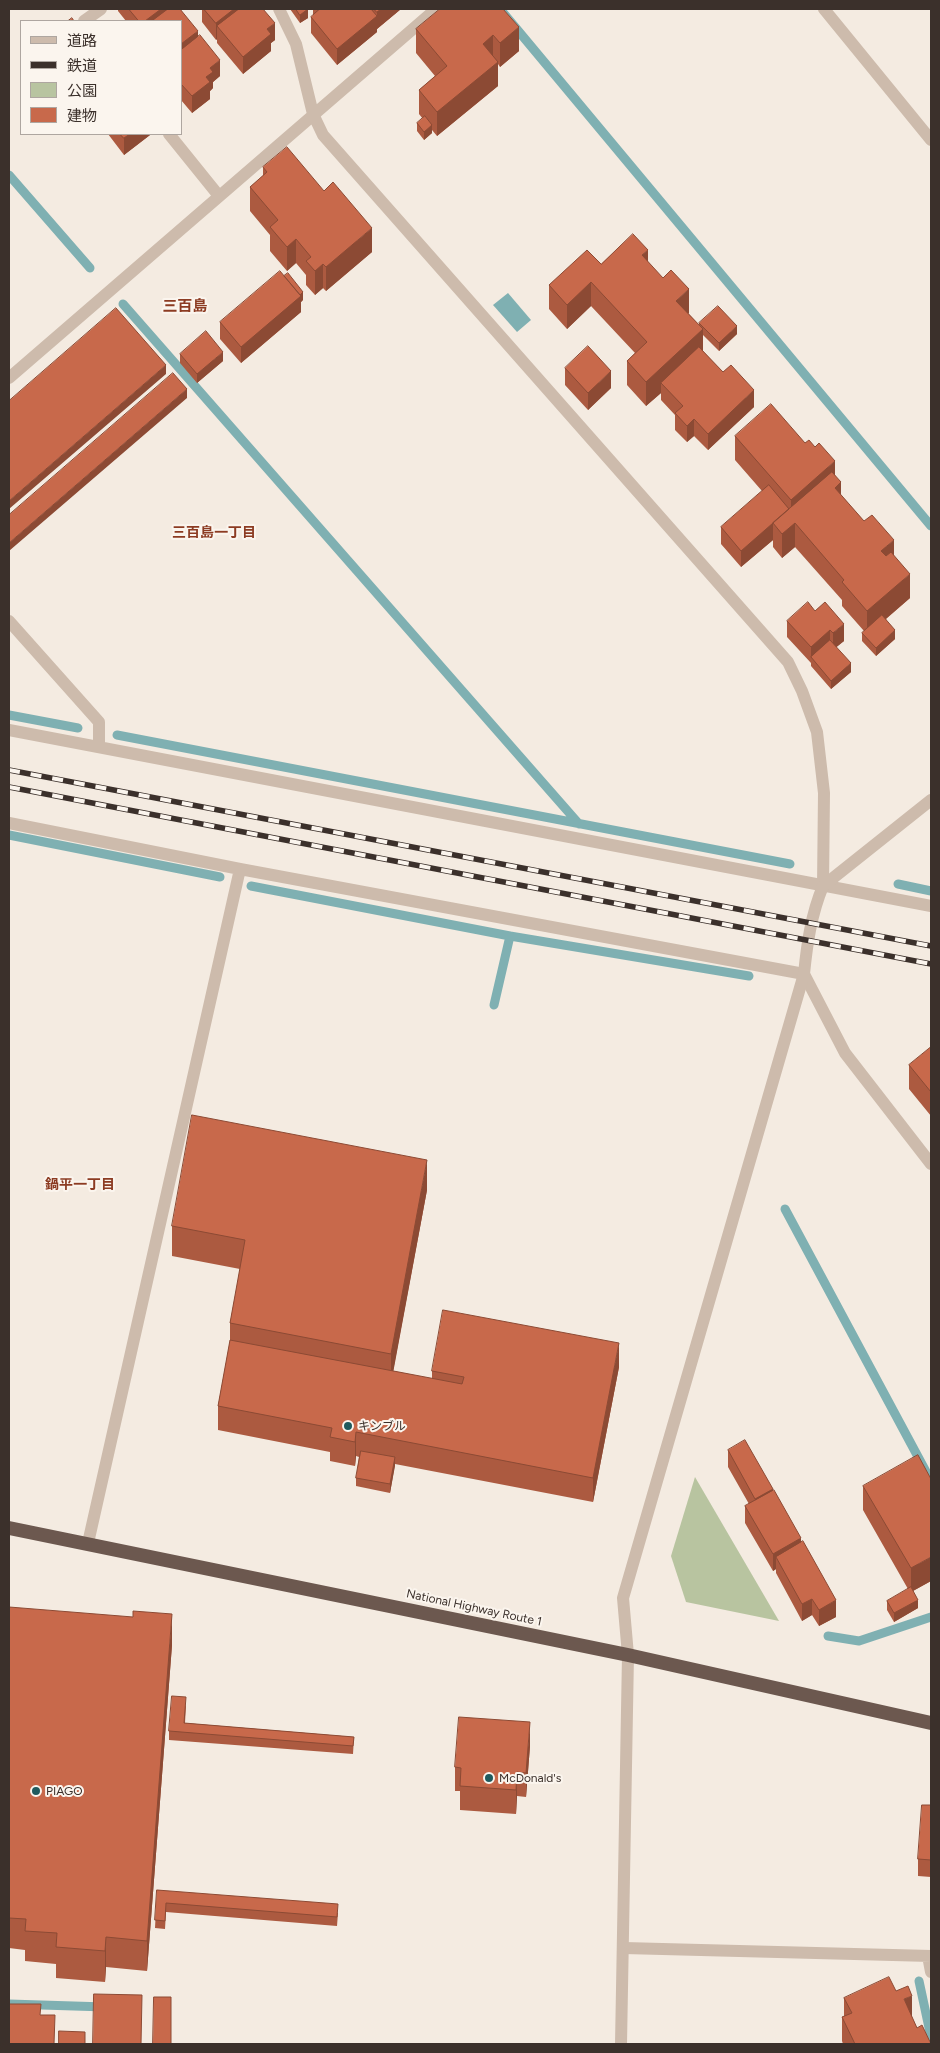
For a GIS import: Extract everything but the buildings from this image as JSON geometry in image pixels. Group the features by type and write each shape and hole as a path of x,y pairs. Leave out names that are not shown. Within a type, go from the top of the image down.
{"highway":[{"name":"National Highway Route 1","path":"9,1528 628,1655 931,1723"}],"street":[{"path":"85,20 101,9"},
{"path":"279,9 296,44 313,114 323,135 788,662 802,691 817,732 824,793 822,886 811,923 804,974 623,1598 628,1655 621,2044"},
{"path":"9,378 436,9"},
{"path":"824,9 931,140"},
{"path":"170,135 218,196"},
{"path":"9,621 98,722 99,746"},
{"path":"9,730 931,906"},
{"path":"822,886 931,800"},
{"path":"9,823 240,869 804,974"},
{"path":"88,1543 240,869"},
{"path":"804,974 845,1053 931,1164"},
{"path":"624,1948 930,1956 931,1972"}],"green space":[{"path":"695,1477 779,1621 686,1602 671,1556"}],"water":[{"path":"508,293 531,320 517,332 493,305"}],"waterway":[{"path":"500,9 931,526"},
{"path":"9,175 90,268"},
{"path":"123,304 579,824"},
{"path":"9,715 78,728"},
{"path":"117,735 790,864"},
{"path":"9,835 220,877"},
{"path":"898,884 931,891"},
{"path":"251,886 510,936 749,976"},
{"path":"494,1005 510,936"},
{"path":"785,1209 931,1481"},
{"path":"828,1636 859,1641 931,1617"},
{"path":"919,1981 931,2037"},
{"path":"9,2004 106,2007"}],"railway":[{"path":"9,770 931,946"},
{"path":"9,787 931,964"}],"place":[{"name":"キンブル","path":"348,1426"},
{"name":"McDonald's","path":"489,1778"},
{"name":"PIAGO","path":"36,1791"}],"district":[{"name":"三百島","path":"185,307"},
{"name":"三百島一丁目","path":"214,533"},
{"name":"鍋平一丁目","path":"80,1185"}]}
